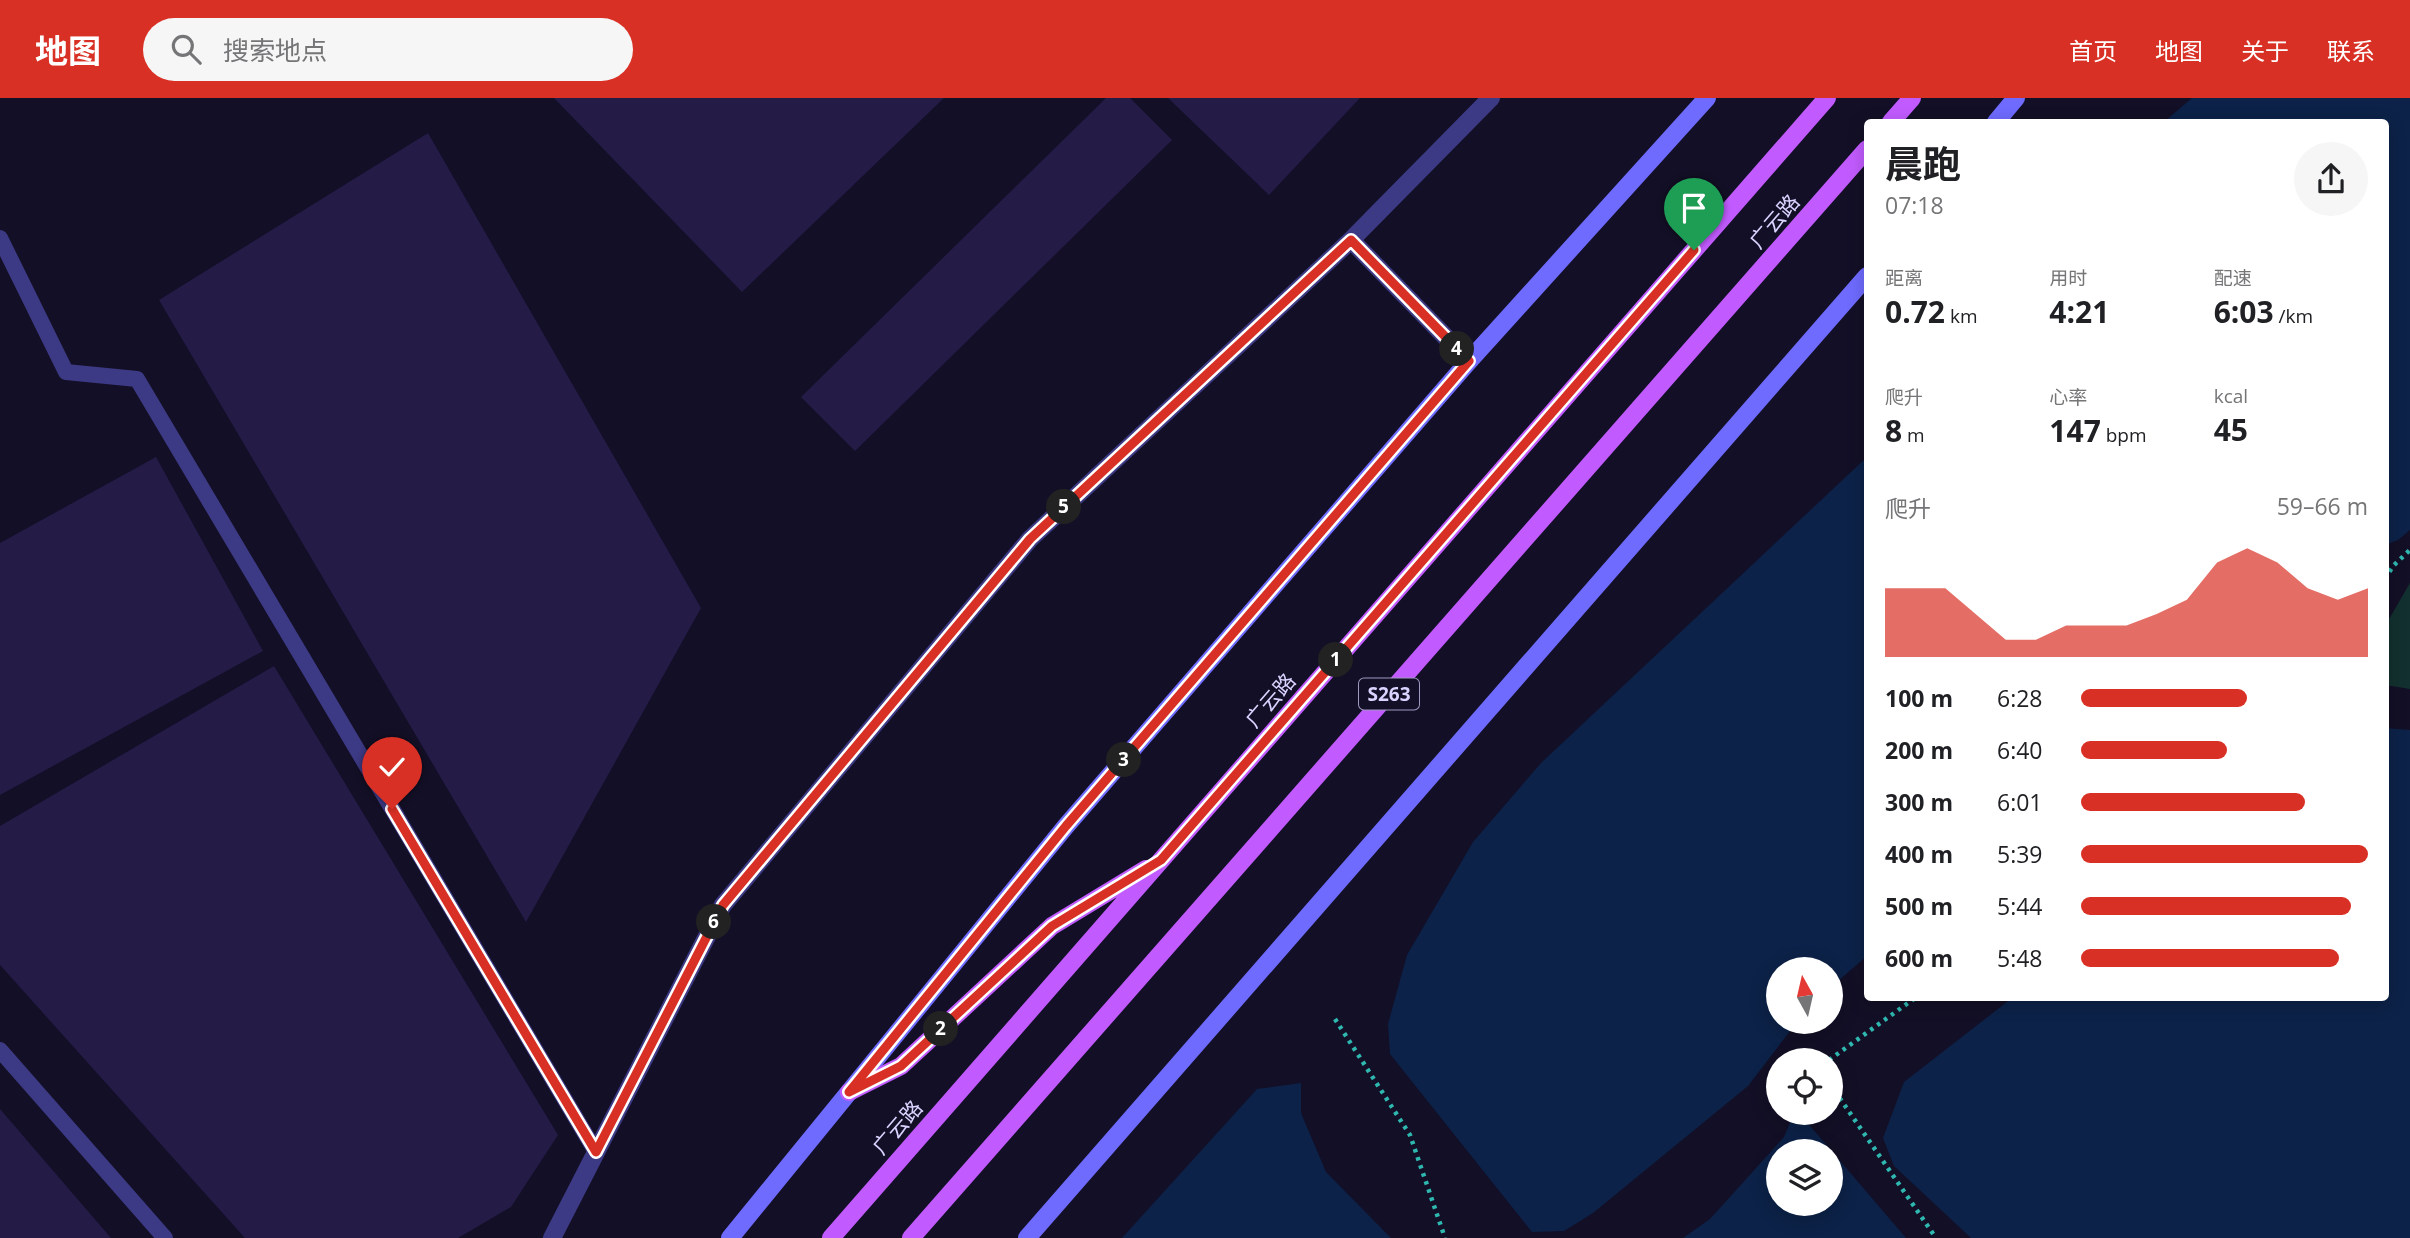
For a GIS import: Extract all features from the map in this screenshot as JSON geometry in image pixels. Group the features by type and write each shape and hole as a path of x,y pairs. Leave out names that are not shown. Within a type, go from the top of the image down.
{"main road":[{"path":"730,1238 1066,826 1469,361 1707,98"},
{"name":"广云路","path":"831,1238 1827,98"},
{"path":"1894,119 1912,98"},
{"path":"1998,119 2016,98"},
{"name":"广云路","path":"911,1238 1864,152"},
{"path":"1027,1238 1864,279"},
{"path":"849,1092 901,1066 1052,926 1161,860"}],"street":[{"path":"552,1238 723,905 1030,539 1351,240 1491,98"},
{"path":"1351,240 1469,361"}],"lane":[{"path":"0,238 66,372 137,379 596,1152"},
{"path":"0,1050 164,1238"}],"path":[{"path":"2389,572 2410,550"},
{"path":"1843,1050 1911,1001"},
{"path":"1335,1018 1410,1135 1446,1238"},
{"path":"1843,1103 1936,1238"}],"green space":[{"path":"2410,583 2410,689 2389,686 2389,619"}],"water":[{"path":"2192,98 2410,98 2410,530 2398,540 2389,543 2389,119 2168,119"},
{"path":"1864,460 1864,959 1843,977 1843,957 1766,957 1766,1034 1788,1034 1777,1048 1766,1048 1766,1062 1748,1086 1593,1213 1564,1231 1532,1232 1390,1054 1388,1024 1407,955 1473,842 1541,763"},
{"path":"2389,728 2410,730 2410,1238 1971,1238 1894,1166 1883,1138 1904,1082 2008,1001 2389,1001"},
{"path":"1301,1083 1301,1113 1326,1172 1391,1238 1122,1238 1257,1089"},
{"path":"1789,1125 1809,1125 1821,1139 1782,1139"},
{"path":"1766,1157 1766,1216 1843,1216 1843,1164 1906,1238 1683,1238 1710,1219"}],"building":[{"path":"554,98 944,98 742,292"},
{"path":"1106,98 1130,98 1172,140 855,451 801,397"},
{"path":"1168,98 1360,98 1269,195"},
{"path":"428,133 701,608 526,922 159,300"},
{"path":"156,457 263,651 0,795 0,543"},
{"path":"274,666 558,1135 511,1207 458,1238 245,1238 0,965 0,826"},
{"path":"0,1109 111,1238 0,1238"}],"route":[{"path":"392,809 596,1152 723,905 1030,539 1351,240 1469,361 1066,826 849,1092 901,1066 1052,926 1161,860 1694,250"}]}
